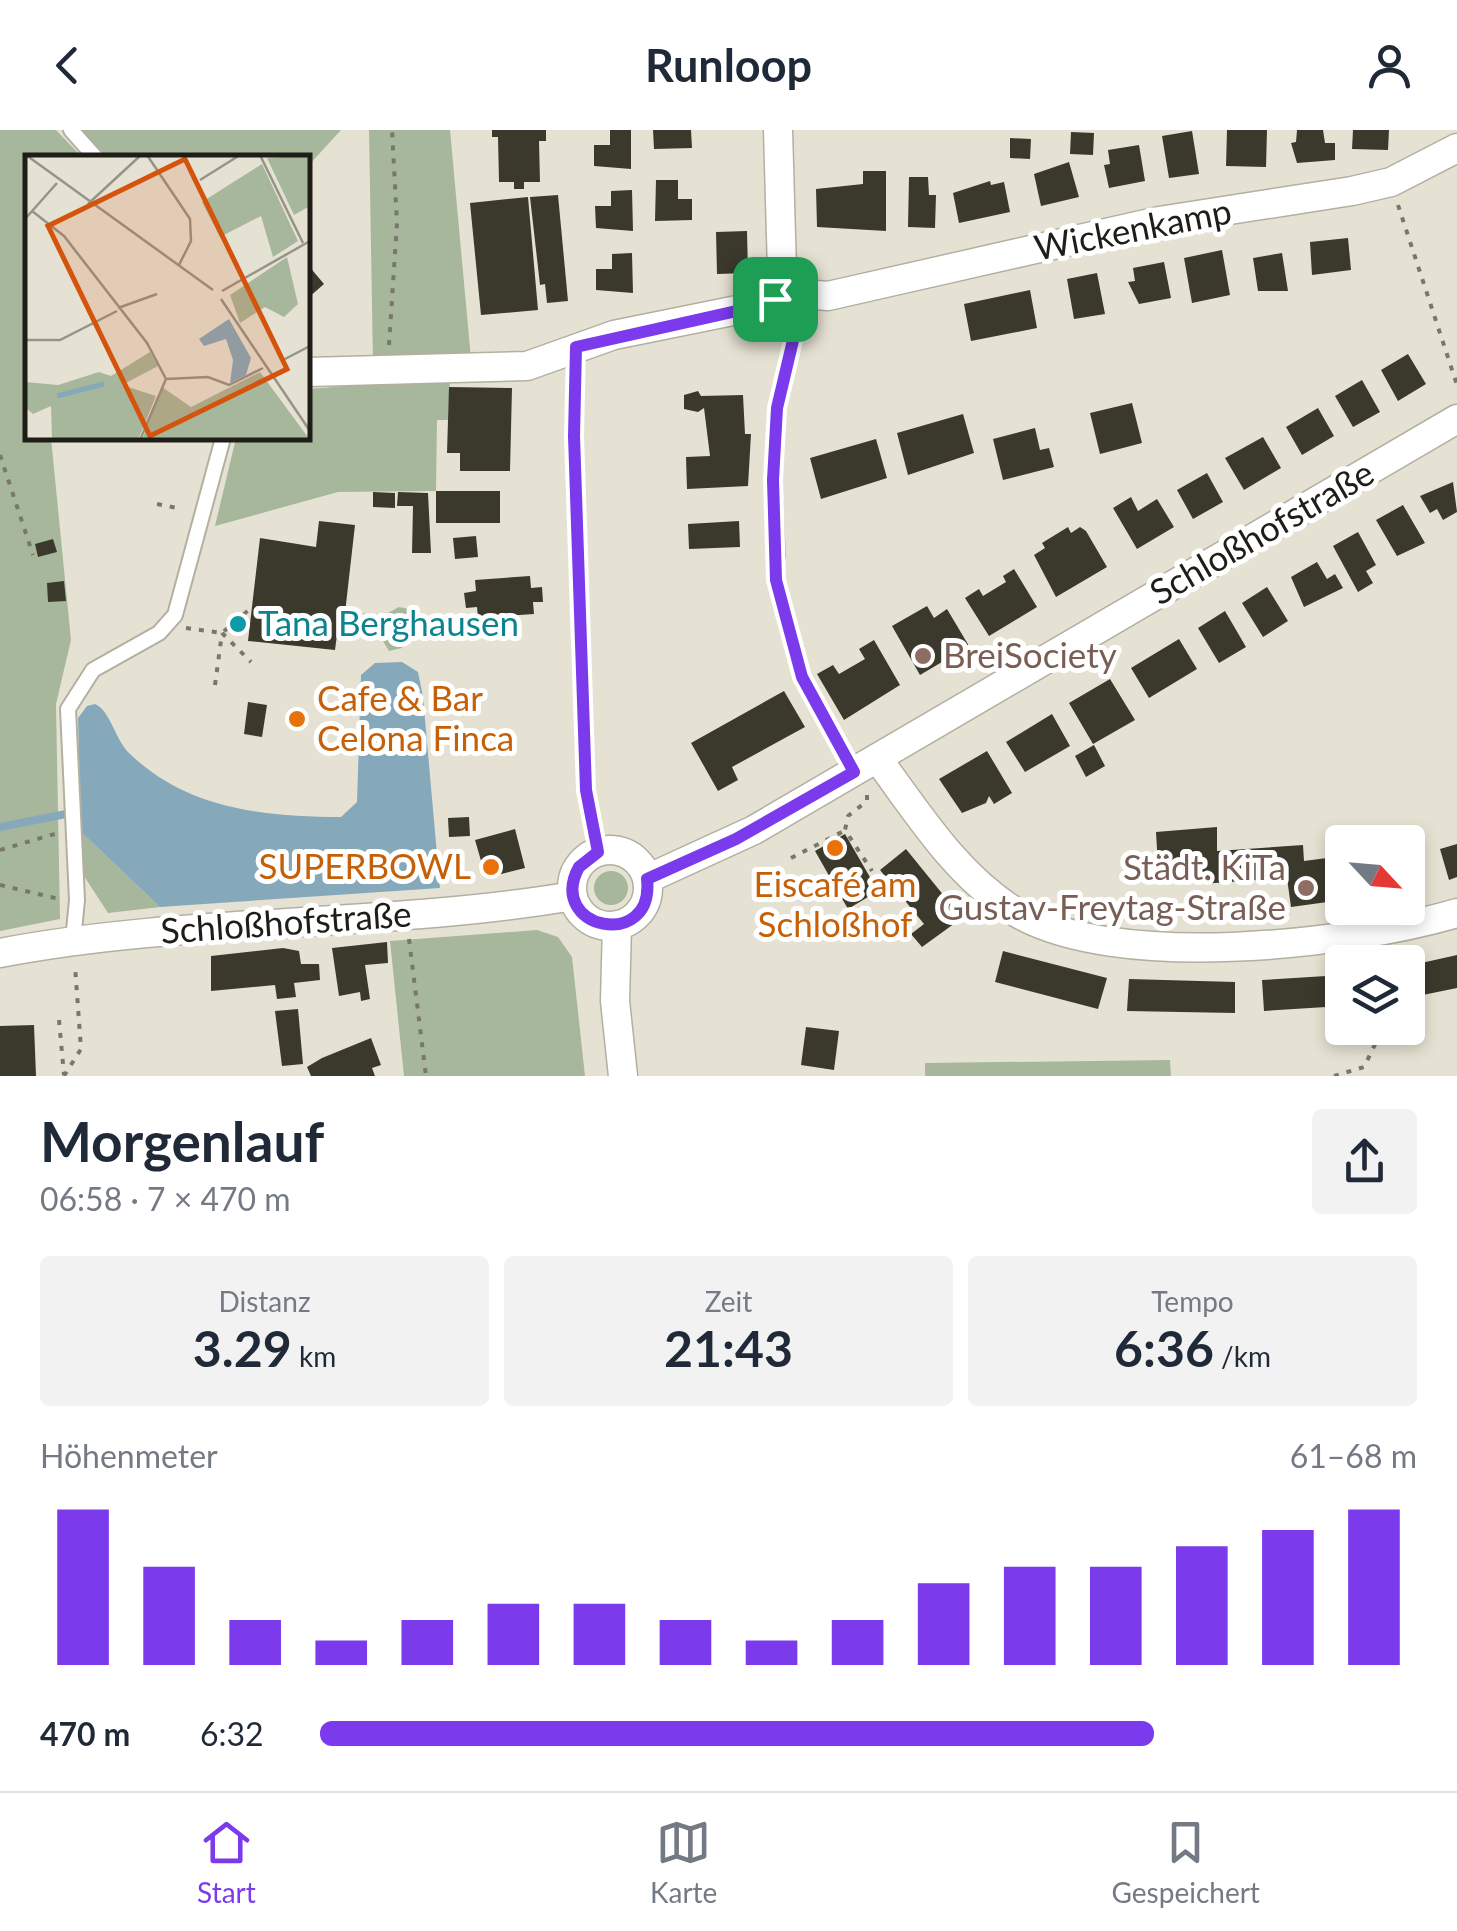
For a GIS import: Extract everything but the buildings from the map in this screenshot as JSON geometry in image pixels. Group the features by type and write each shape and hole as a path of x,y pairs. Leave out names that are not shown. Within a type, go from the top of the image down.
{"street":[{"path":"778,130 779,256 797,289"},
{"name":"Wickenkamp","path":"310,372 526,366 576,347 768,304 797,289 854,292 1143,224 1390,182 1457,148"},
{"name":"Schloßhofstraße","path":"647,879 736,839 1457,419"},
{"path":"866,765 952,858 1015,912 1053,930 1104,940 1244,946 1374,932 1457,913"},
{"path":"598,852 629,856 647,879 647,896 639,912 617,925 592,921 573,896 579,867 598,852"},
{"name":"Schloßhofstraße","path":"0,953 72,941 407,914 573,896"},
{"path":"617,925 615,1002 623,1076"}],"lane":[{"path":"71,130 93,155"},
{"path":"778,556 773,480 777,408 797,289"},
{"path":"72,941 78,900 66,719 74,696 93,670 167,626 180,602 221,440"},
{"path":"586,790 598,852"}],"path":[{"path":"386,372 397,223 392,130"},
{"path":"1390,182 1457,385"},
{"path":"576,347 574,436 586,790"},
{"path":"0,455 32,555"},
{"path":"157,504 190,511"},
{"path":"778,556 776,580 802,677 866,765 869,797 848,816 845,830 872,871"},
{"path":"215,685 222,633 252,607"},
{"path":"167,626 222,633 251,662"},
{"path":"0,850 72,826"},
{"path":"791,858 845,830"},
{"path":"0,885 78,900"},
{"path":"407,914 426,1076"},
{"path":"64,1076 81,1049 76,972"},
{"path":"59,1020 64,1076"},
{"path":"1334,1076 1364,1067 1375,1045"}],"green space":[{"path":"0,130 56,130 80,155 25,155 25,440 51,440 71,640 56,704 60,919 0,931"},
{"path":"81,130 341,130 310,164 310,155 104,155"},
{"path":"369,130 450,130 471,359 373,363"},
{"path":"450,382 448,420 437,420 436,491 338,492 215,526 236,440 310,440 310,389"},
{"path":"399,607 409,609 416,624 402,648 389,651 377,631 357,623 359,613 384,615"},
{"path":"81,832 160,907 108,913 82,873"},
{"path":"611,871 623,876 628,888 623,900 611,905 599,900 594,888 599,876"},
{"path":"537,930 558,937 572,957 585,1076 404,1076 390,941"},
{"path":"1170,1060 1171,1076 925,1076 925,1063"}],"water":[{"path":"402,662 418,672 423,697 440,888 160,907 81,832 78,718 87,706 100,707 124,747 152,772 201,798 283,815 341,817 357,802 361,675 375,663"}],"waterway":[{"path":"0,827 81,811"}],"place":[{"name":"Tana Berghausen","path":"238,624"},
{"name":"BreiSociety","path":"923,656"},
{"name":"Cafe & Bar Celona Finca","path":"297,719"},
{"name":"Eiscafé am Schloßhof","path":"835,848"},
{"name":"SUPERBOWL","path":"491,867"},
{"name":"Städt. KiTa Gustav-Freytag-Straße","path":"1306,888"}],"route":[{"path":"790,284 804,294 777,408 773,480 776,580 802,677 854,772 754,830 647,879 647,896 639,912 624,923 604,925 583,914 573,896 574,875 585,860 598,852 586,790 574,436 576,347 647,328 768,304 775,299 790,284"}]}
